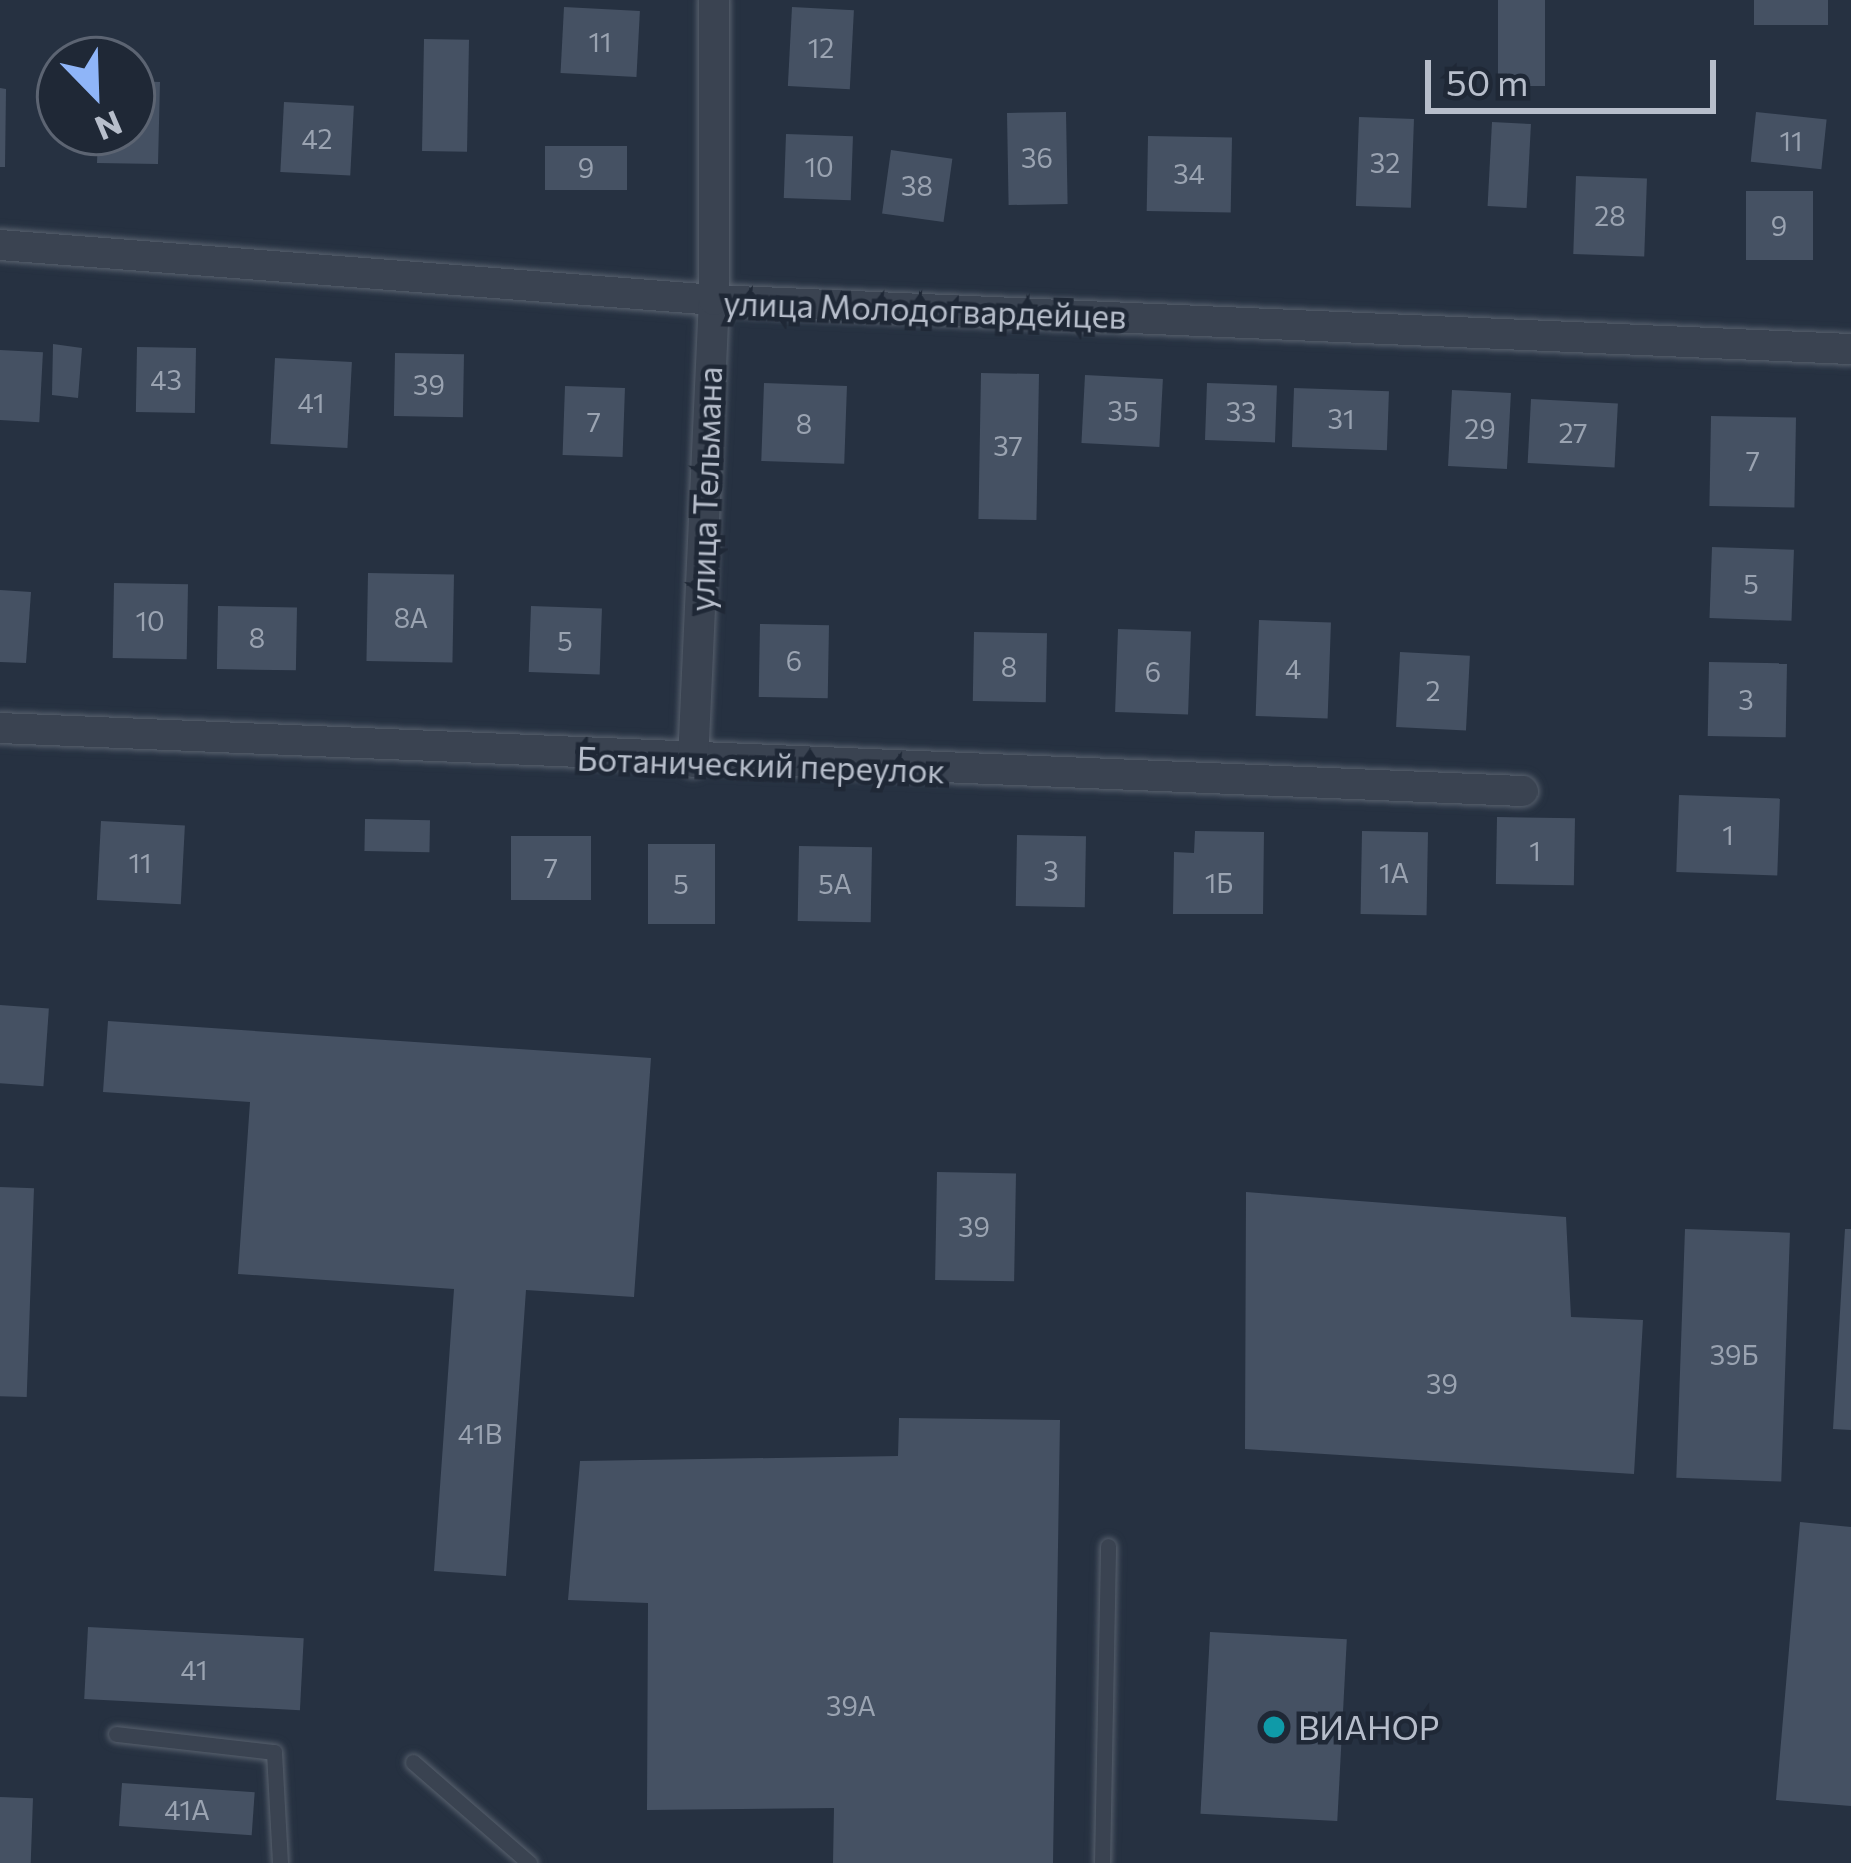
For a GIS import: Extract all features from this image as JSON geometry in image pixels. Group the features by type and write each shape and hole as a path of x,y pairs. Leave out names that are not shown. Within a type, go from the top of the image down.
{"street":[{"name":"улица Тельмана","path":"694,762 713,300 714,0"},
{"name":"улица Молодогвардейцев","path":"0,245 713,300 1851,349"},
{"name":"Ботанический переулок","path":"0,728 694,762 1523,790"}],"lane":[{"path":"1102,1863 1108,1546"},
{"path":"116,1734 274,1752 280,1863"},
{"path":"413,1762 529,1863"}],"building":[{"path":"1498,0 1545,0 1545,86 1498,86"},
{"path":"1754,0 1828,0 1828,25 1754,25"},
{"path":"564,7 640,11 636,77 561,73"},
{"path":"792,7 854,10 850,89 788,86"},
{"path":"424,39 469,40 467,152 422,151"},
{"path":"156,82 160,82 158,164 97,163 97,156 156,156"},
{"path":"0,88 6,89 5,167 0,167"},
{"path":"284,102 354,106 350,176 280,172"},
{"path":"1066,112 1068,204 1009,205 1007,113"},
{"path":"1756,112 1827,119 1821,169 1751,162"},
{"path":"1359,117 1414,119 1411,208 1356,206"},
{"path":"1492,122 1531,124 1527,208 1488,206"},
{"path":"786,134 853,136 851,200 784,198"},
{"path":"1148,136 1232,137 1231,212 1147,211"},
{"path":"545,146 627,146 627,190 545,190"},
{"path":"891,150 952,159 943,222 882,213"},
{"path":"1576,176 1647,178 1644,256 1573,254"},
{"path":"1746,191 1813,191 1813,260 1746,260"},
{"path":"53,344 82,348 78,398 52,395"},
{"path":"137,347 196,348 195,413 136,412"},
{"path":"0,350 43,352 39,422 0,420"},
{"path":"395,353 464,354 463,417 394,416"},
{"path":"275,358 352,362 347,448 270,444"},
{"path":"981,373 1039,374 1036,520 978,519"},
{"path":"1085,375 1163,379 1159,447 1081,443"},
{"path":"764,383 847,386 844,464 761,461"},
{"path":"1207,383 1277,385 1275,442 1205,440"},
{"path":"565,386 625,388 623,457 563,455"},
{"path":"1294,388 1389,391 1387,450 1292,447"},
{"path":"1452,390 1511,393 1507,469 1448,466"},
{"path":"1531,399 1618,404 1615,467 1528,463"},
{"path":"1711,416 1796,417 1794,507 1709,506"},
{"path":"1712,547 1794,550 1791,621 1710,618"},
{"path":"368,573 454,575 452,662 366,661"},
{"path":"114,583 188,584 187,659 113,658"},
{"path":"0,590 31,592 26,663 0,662"},
{"path":"218,606 297,607 296,670 217,669"},
{"path":"531,606 602,608 600,674 529,672"},
{"path":"1259,620 1331,623 1328,718 1256,716"},
{"path":"760,624 829,625 828,698 759,697"},
{"path":"1118,629 1191,632 1188,714 1115,712"},
{"path":"974,632 1047,633 1046,702 973,701"},
{"path":"1400,652 1470,656 1466,731 1396,727"},
{"path":"1709,662 1787,663 1786,737 1708,736"},
{"path":"1679,795 1780,799 1777,875 1676,872"},
{"path":"1497,817 1575,818 1574,885 1496,884"},
{"path":"365,819 430,820 429,852 364,851"},
{"path":"101,821 185,825 181,904 97,900"},
{"path":"1195,831 1264,832 1263,914 1173,914 1174,852 1194,853"},
{"path":"1362,831 1428,832 1427,915 1361,914"},
{"path":"1017,835 1086,836 1085,907 1016,906"},
{"path":"511,836 591,836 591,900 511,900"},
{"path":"648,844 715,844 715,924 648,924"},
{"path":"799,846 872,847 871,922 798,921"},
{"path":"0,1005 49,1008 43,1086 0,1083"},
{"path":"108,1021 651,1058 634,1297 526,1290 506,1576 434,1571 454,1289 238,1274 250,1102 103,1092"},
{"path":"937,1172 1016,1173 1014,1281 935,1280"},
{"path":"0,1187 34,1188 27,1397 0,1396"},
{"path":"1246,1192 1566,1217 1571,1317 1643,1320 1634,1474 1245,1449"},
{"path":"1685,1229 1790,1233 1781,1482 1676,1478"},
{"path":"1845,1229 1851,1229 1851,1430 1833,1429"},
{"path":"899,1418 1060,1420 1053,1863 833,1863 834,1808 647,1810 648,1603 568,1600 580,1461 898,1456"},
{"path":"1800,1522 1851,1527 1851,1806 1776,1800"},
{"path":"88,1627 304,1638 300,1710 84,1699"},
{"name":"ВИАНОР","path":"1210,1632 1347,1639 1337,1821 1200,1814"},
{"path":"122,1783 255,1792 252,1835 119,1826"},
{"path":"0,1797 33,1798 31,1863 0,1863"}],"place":[{"name":"ВИАНОР","path":"1274,1727"}]}
